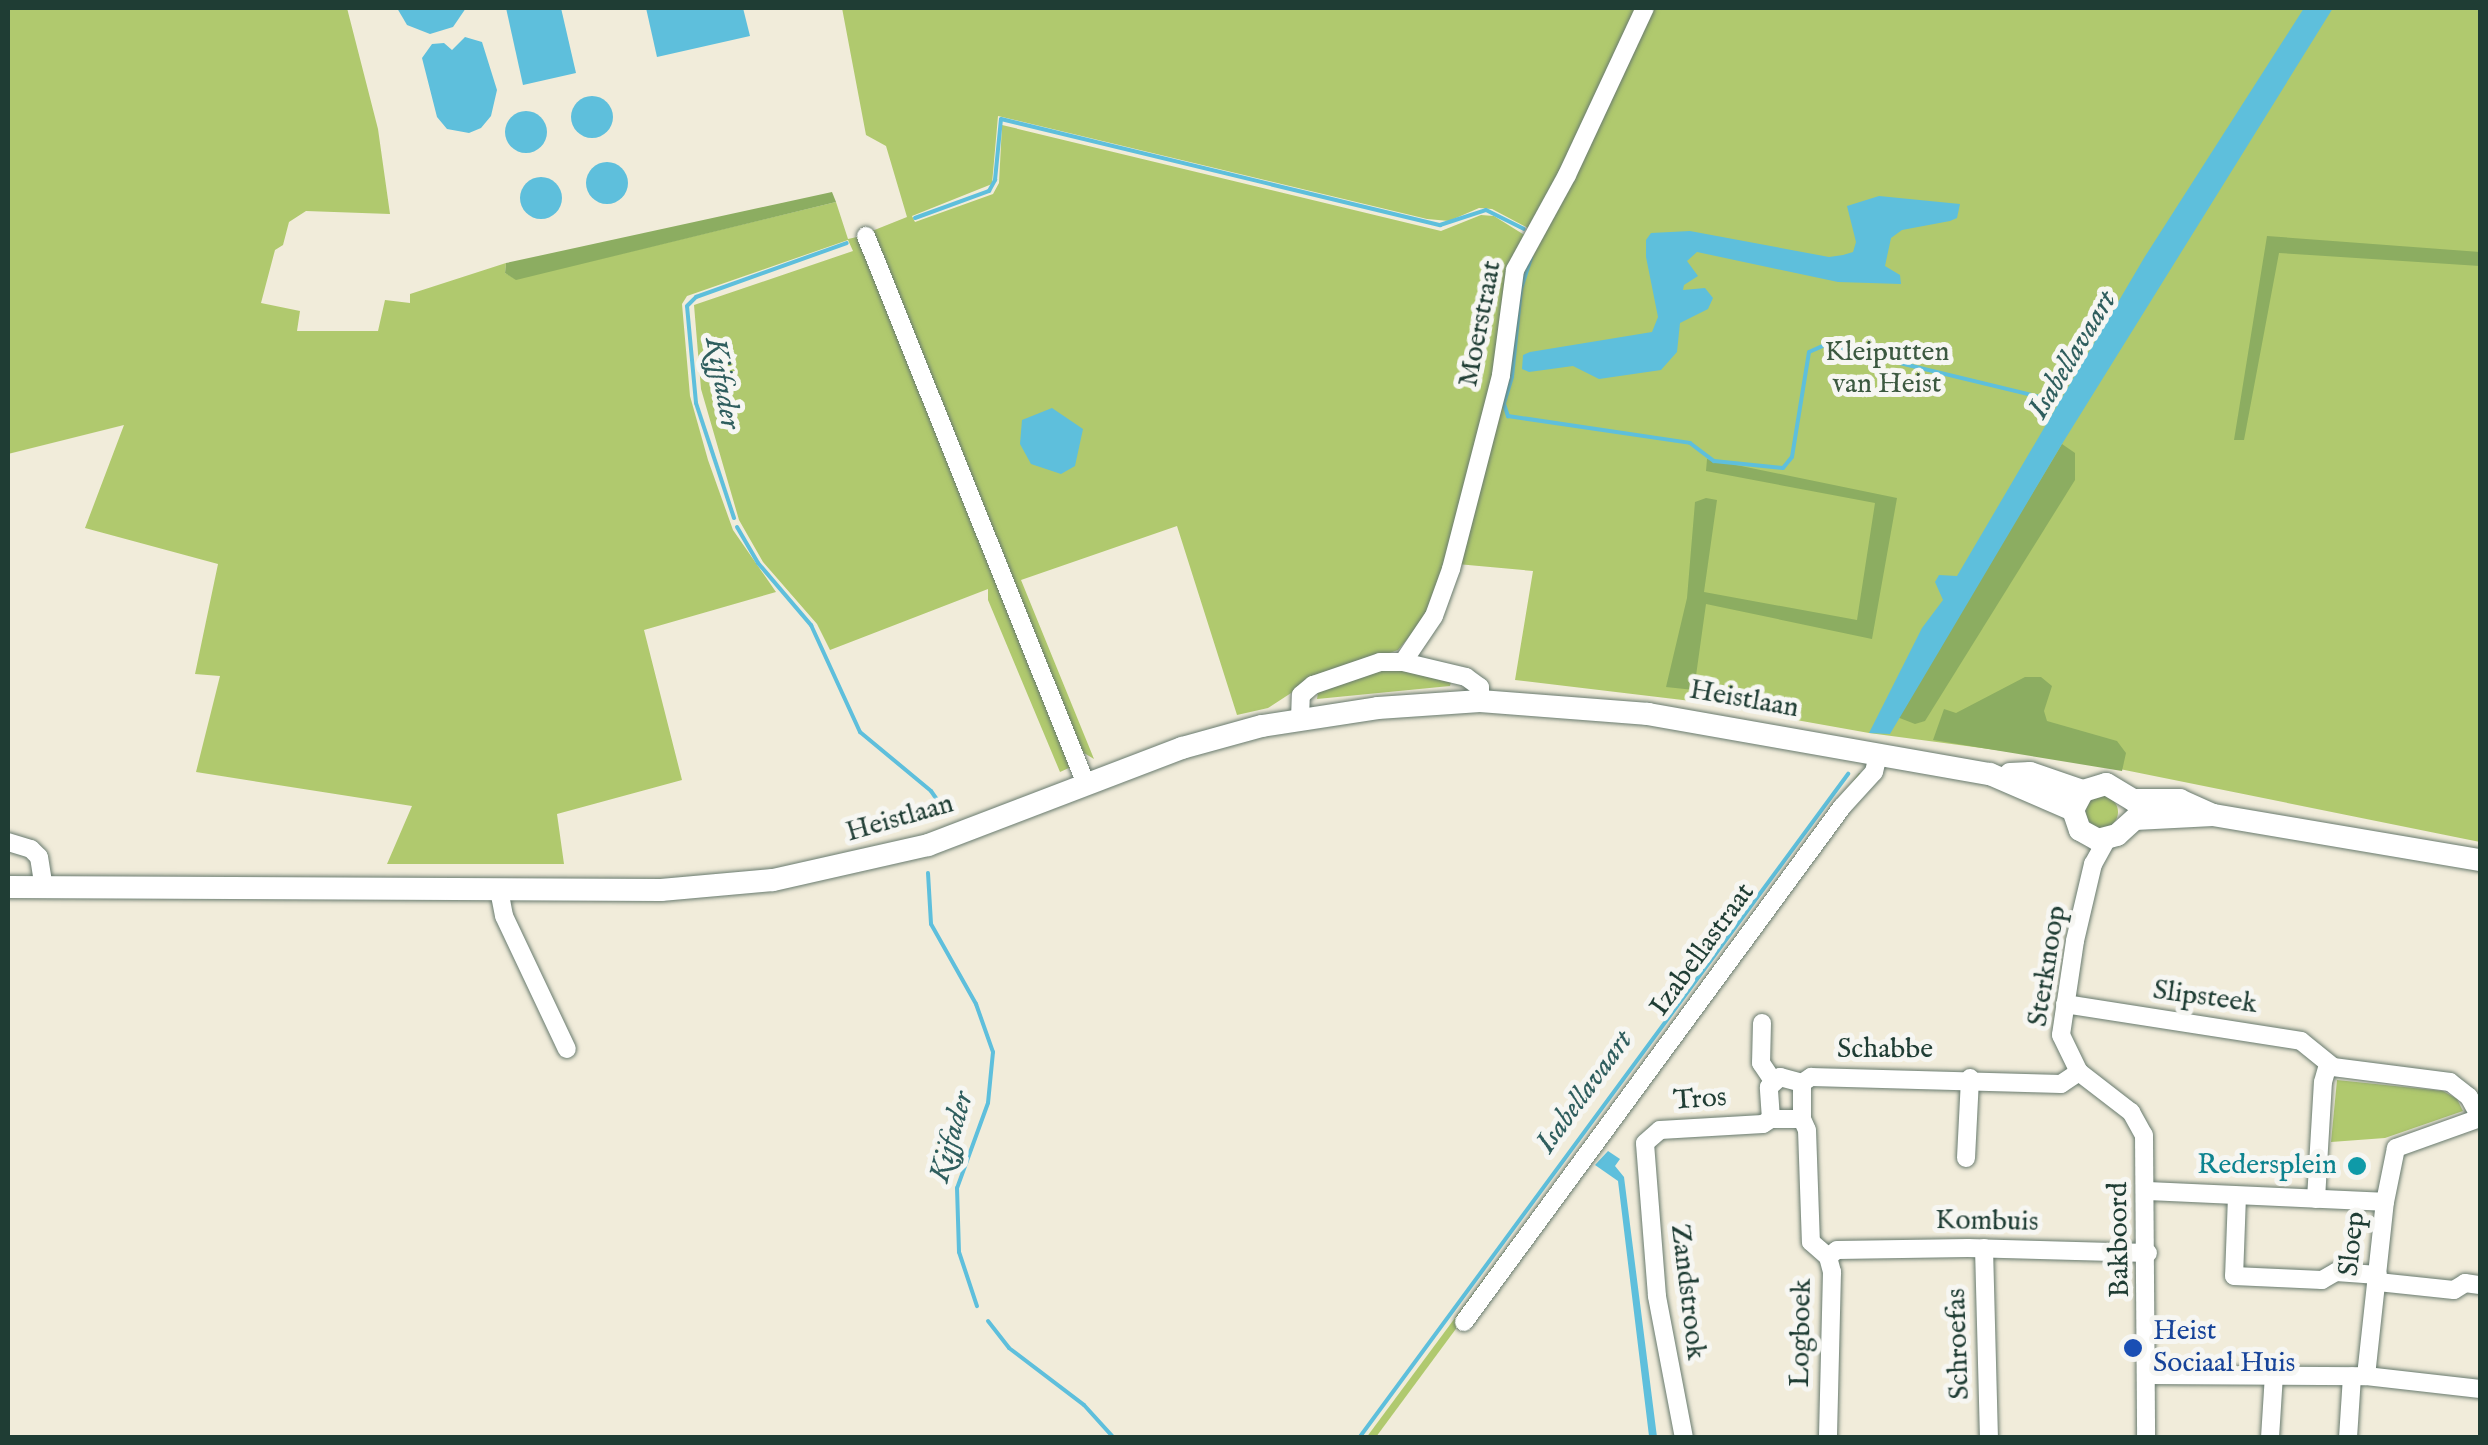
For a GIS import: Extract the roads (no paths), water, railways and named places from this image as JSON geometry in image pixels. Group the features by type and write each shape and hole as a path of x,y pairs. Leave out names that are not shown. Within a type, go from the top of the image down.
{"main road":[{"name":"Heistlaan","path":"8,887 693,888 808,874 928,845 1182,748 1300,719 1480,701 1648,714 1995,775 2030,773 2078,801 2106,784 2125,798 2180,800 2213,815"},
{"path":"2125,798 2126,824"},
{"path":"2078,801 2075,820 2097,838"},
{"name":"Heistlaan","path":"2097,838 2150,816 2213,815 2480,860"}],"street":[{"name":"Moerstraat","path":"1403,662 1434,616 1447,582 1501,375 1516,270 1568,176 1645,8"},
{"path":"866,236 1086,784"},
{"path":"1300,719 1301,695 1314,685 1362,666 1403,662 1476,682 1480,701"},
{"name":"Izabellastraat","path":"1464,1322 1842,807 1874,772 1878,755"},
{"name":"Sterknoop","path":"2079,1072 2062,1035 2097,838"},
{"path":"8,842 31,849 40,857 44,887"},
{"path":"499,890 504,916 567,1049"},
{"name":"Slipsteek","path":"2065,1004 2300,1041 2328,1065 2450,1082 2469,1097 2480,1118"},
{"path":"1762,1023 1761,1063 1773,1081 1769,1087 1771,1119"},
{"path":"2316,1199 2322,1082 2328,1065"},
{"name":"Schabbe","path":"1773,1081 1795,1078 1802,1082 1811,1076 1970,1078 2061,1084 2079,1072"},
{"name":"Bakboord","path":"2079,1072 2120,1102 2139,1123 2146,1151 2146,1438"},
{"name":"Schabbe","path":"1966,1158 1970,1078"},
{"name":"Logboek","path":"1802,1082 1811,1242 1828,1257 1832,1272 1828,1438"},
{"name":"Sloep","path":"2348,1438 2378,1279 2385,1202 2400,1142 2480,1118"},
{"name":"Tros","path":"1644,1152 1652,1134 1660,1130 1802,1119"},
{"name":"Zandstrook","path":"1644,1152 1656,1296 1684,1438"},
{"path":"2146,1192 2385,1202"},
{"path":"2236,1196 2234,1276 2322,1280 2336,1272 2454,1290 2465,1284 2480,1285"},
{"name":"Kombuis","path":"1828,1257 1837,1250 1984,1248 2148,1253"},
{"name":"Schroefas","path":"1984,1248 1988,1438"},
{"path":"2148,1375 2359,1376 2480,1389"},
{"path":"2270,1438 2274,1375"}],"water":[{"path":"397,8 466,8 453,27 430,34 407,25"},
{"path":"506,8 561,8 576,73 523,85"},
{"path":"646,8 743,8 750,36 657,57"},
{"path":"2304,8 2333,8 2062,444 1890,734 1869,733 1922,628 1943,600 1935,582 1939,575 1957,576 2144,258"},
{"path":"465,37 482,42 497,90 491,116 481,128 469,133 447,129 437,117 422,58 432,44 444,43 452,50"},
{"path":"592,96 607,102 613,117 607,132 592,138 577,132 571,117 577,102"},
{"path":"526,111 541,117 547,132 541,147 526,153 511,147 505,132 511,117"},
{"path":"607,162 622,168 628,183 622,198 607,204 592,198 586,183 592,168"},
{"path":"541,177 556,183 562,198 556,213 541,219 526,213 520,198 526,183"},
{"path":"1879,196 1960,204 1957,218 1902,230 1891,238 1885,266 1900,275 1901,284 1838,282 1697,252 1687,261 1698,276 1683,290 1705,288 1713,298 1708,309 1680,323 1677,352 1661,370 1599,379 1573,366 1529,372 1522,369 1523,355 1530,352 1652,332 1658,317 1646,257 1646,240 1651,233 1690,231 1829,257 1843,255 1853,252 1856,242 1847,206"},
{"path":"1052,408 1083,429 1075,466 1061,474 1031,464 1020,444 1022,420"},
{"path":"1608,1151 1620,1159 1615,1166 1624,1177 1657,1437 1649,1436 1618,1181 1595,1165"}],"waterway":[{"path":"915,218 989,191 995,180 1001,119 1440,225 1486,210 1524,229"},
{"name":"Kijfader","path":"734,518 696,403 687,306 696,297 847,243"},
{"path":"1531,258 1521,288 1512,377 1504,404 1508,416 1690,443 1714,461 1783,468 1792,457 1809,352 1825,345 2060,402"},
{"name":"Kijfader","path":"737,527 758,563 811,625 860,732 931,791 948,815"},
{"name":"Isabellavaart","path":"1359,1438 1848,774"},
{"name":"Kijfader","path":"928,873 931,924 976,1004 993,1052 988,1103 957,1188 959,1252 977,1306"},
{"name":"Kijfader","path":"988,1321 1009,1348 1084,1405 1114,1438"}],"place":[{"name":"Redersplein","path":"2357,1166"},
{"name":"Heist Sociaal Huis","path":"2133,1348"}],"park label":[{"name":"Kleiputten van Heist","path":"1887,369"}]}
